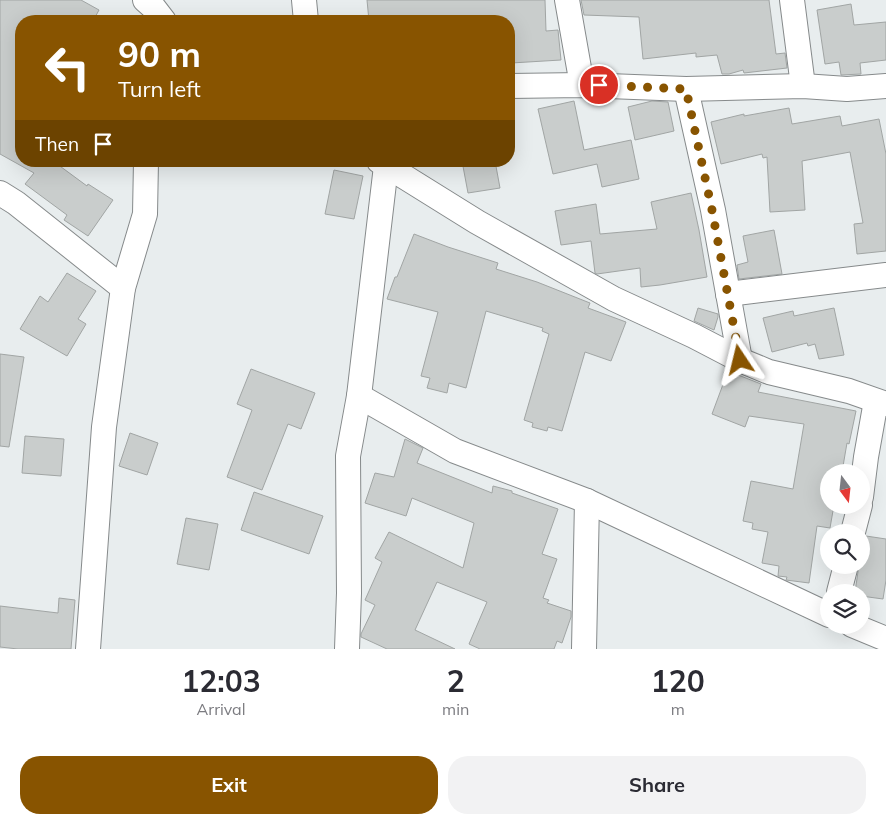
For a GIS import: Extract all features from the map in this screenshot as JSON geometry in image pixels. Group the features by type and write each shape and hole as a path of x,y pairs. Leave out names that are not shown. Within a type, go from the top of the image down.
{"street":[{"path":"145,0 159,15"},
{"path":"304,0 305,15"},
{"path":"567,0 582,85"},
{"path":"792,0 802,86"},
{"path":"515,86 582,85 686,89 802,86 847,89 886,86"},
{"path":"686,89 712,210 740,360"},
{"path":"88,649 104,427 123,288 144,214 146,167"},
{"path":"346,649 349,593 348,456 359,396 382,167"},
{"path":"387,167 477,222 614,299 694,336 740,360 769,372 849,391 881,402 865,464"},
{"path":"0,193 16,203 123,288"},
{"path":"728,294 886,276"},
{"path":"359,396 454,451 587,501 820,611"},
{"path":"584,649 587,501"},
{"path":"870,632 886,639"}],"building":[{"path":"0,0 81,0 99,10 96,15 15,15 15,162 0,154"},
{"path":"367,0 545,0 546,31 558,30 561,60 515,63 515,15 368,15"},
{"path":"581,0 769,0 776,54 785,53 787,68 744,73 743,70 722,74 717,55 696,57 696,53 643,59 639,17 584,15"},
{"path":"851,4 854,25 886,22 886,60 860,63 861,74 841,75 839,62 825,64 817,10"},
{"path":"574,101 584,150 631,140 639,179 602,187 597,164 553,174 538,109"},
{"path":"652,101 668,102 674,131 635,140 628,107"},
{"path":"789,108 792,124 840,116 842,126 879,119 886,154 886,251 857,254 854,224 863,223 850,152 802,161 805,210 770,212 767,157 763,158 762,154 721,164 711,122 744,114 744,116"},
{"path":"23,167 61,167 87,186 88,184 113,200 88,236 64,220 67,215 25,184 34,173"},
{"path":"463,167 496,167 500,188 468,193"},
{"path":"334,170 363,176 354,219 325,214"},
{"path":"691,193 707,277 641,287 640,268 595,273 591,241 561,245 555,211 596,204 600,234 657,229 651,202"},
{"path":"774,230 782,274 739,279 737,265 748,262 743,236"},
{"path":"414,234 498,263 496,269 537,282 590,303 588,308 626,322 611,361 585,352 562,431 548,427 547,431 532,427 533,423 524,420 549,334 542,331 543,328 486,311 466,388 449,383 447,393 427,388 430,378 421,376 438,312 387,299"},
{"path":"67,273 96,291 78,319 86,324 67,356 20,329 40,296 48,302"},
{"path":"698,308 718,314 714,330 694,321"},
{"path":"834,308 844,355 819,359 815,344 808,346 807,343 772,352 763,318 793,311 794,316"},
{"path":"0,354 24,357 9,447 0,446"},
{"path":"251,369 315,393 301,429 288,424 262,490 227,477 252,410 237,404"},
{"path":"728,371 761,384 758,392 856,411 843,464 820,464 820,514 832,514 831,524 820,524 820,526 817,526 809,583 786,580 787,577 778,576 779,566 762,563 768,532 752,529 753,523 743,521 751,481 793,489 804,424 749,416 745,427 712,414"},
{"path":"130,433 158,443 147,475 119,466"},
{"path":"25,436 64,439 61,476 22,473"},
{"path":"405,439 423,448 417,463 492,493 493,486 512,491 512,493 558,509 542,554 557,559 543,598 549,600 547,603 571,611 571,617 562,643 557,641 554,649 480,649 469,644 487,602 437,582 415,630 455,649 387,649 361,637 375,605 365,600 382,562 375,558 389,532 463,568 474,523 412,498 406,516 365,503 375,473 394,477"},
{"path":"254,492 323,516 309,554 241,530"},
{"path":"186,518 218,524 209,570 177,564"},
{"path":"870,537 886,539 886,580 883,599 870,597 870,584 856,584 858,574 870,574"},
{"path":"59,598 75,600 71,649 0,647 0,606 58,613"}],"route":[{"path":"599,85 686,89 712,210 740,360"}]}
